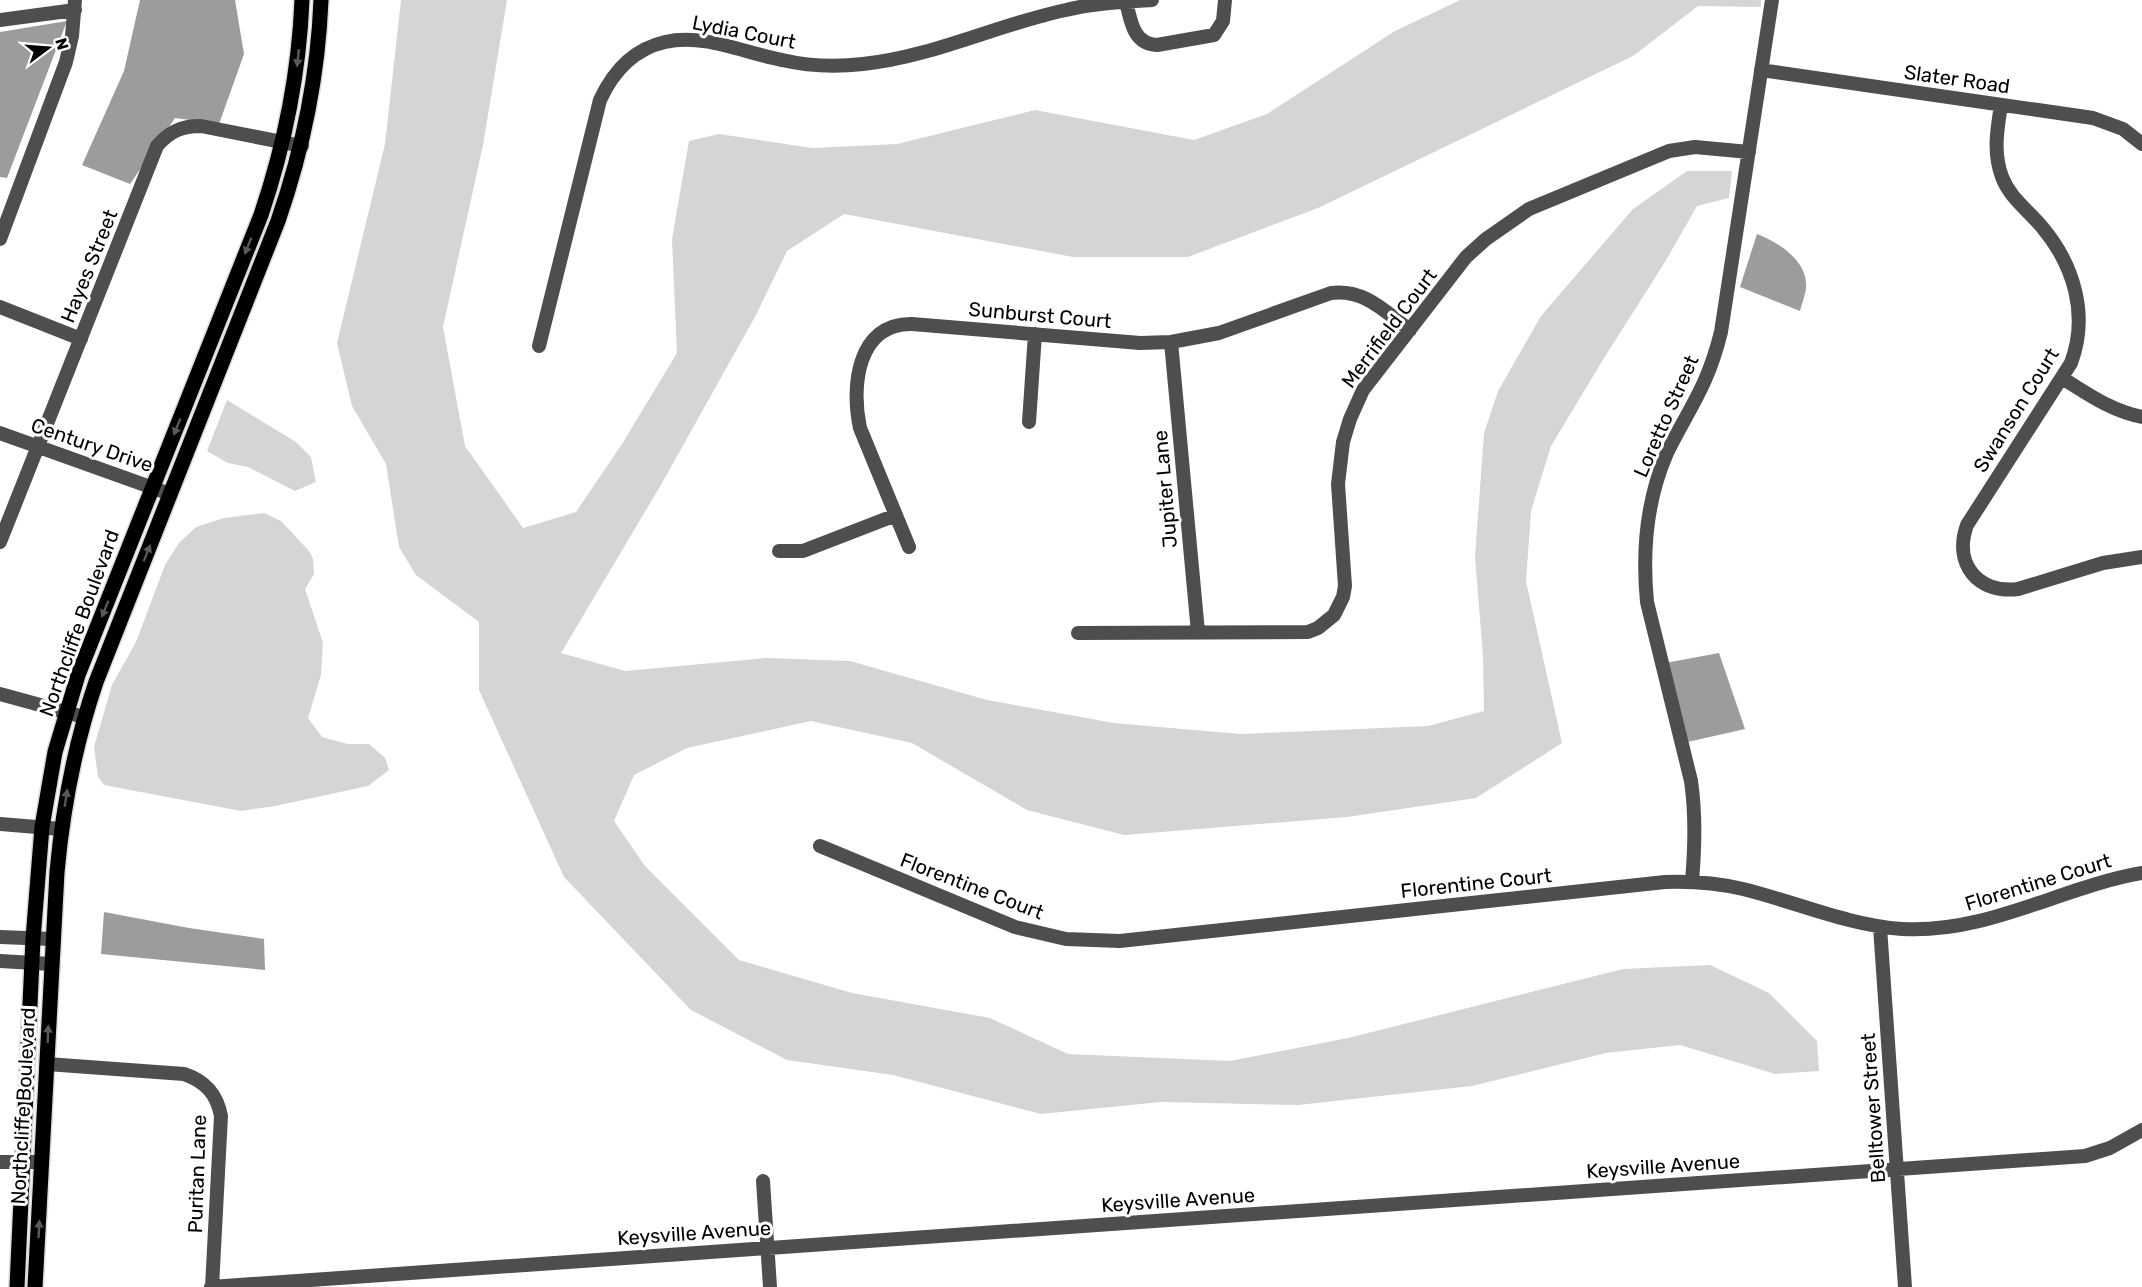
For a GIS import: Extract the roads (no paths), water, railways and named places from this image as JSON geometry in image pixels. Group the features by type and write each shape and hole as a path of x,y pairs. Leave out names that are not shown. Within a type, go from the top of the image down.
{"main road":[{"name":"Northcliffe Boulevard","path":"17,1287 33,939 42,827 52,770 66,711 78,675 261,215 284,141 297,73 302,0"},
{"name":"Northcliffe Boulevard","path":"36,1287 52,939 61,829 74,757 96,682 278,221 302,146 315,75 321,0"}],"street":[{"name":"Lydia Court","path":"538,345 600,100 616,73 638,53 666,42 697,40 808,64 864,64 916,53 1064,10 1090,5 1152,0"},
{"path":"1126,2 1137,36 1149,45 1157,45 1214,35 1223,21 1225,0"},
{"name":"Loretto Street","path":"1692,881 1696,840 1691,781 1647,602 1644,575 1645,543 1650,506 1657,480 1667,454 1706,378 1721,332 1772,0"},
{"path":"0,20 75,5 66,62 0,239"},
{"name":"Slater Road","path":"1761,70 2093,118 2122,129 2142,144"},
{"name":"Swanson Court","path":"2001,105 1996,152 2003,179 2015,199 2040,225 2060,254 2072,280 2079,303 2080,319 2078,343 2071,363 1967,525 1963,544 1964,556 1973,575 1987,585 2007,590 2018,589 2103,563 2142,557"},
{"name":"Hayes Street","path":"0,542 152,156 164,138 172,132 190,126 302,146"},
{"name":"Merrifield Court","path":"1078,633 1308,632 1326,623 1340,606 1345,586 1338,484 1343,442 1350,419 1363,390 1466,257 1507,223 1540,204 1669,151 1695,147 1749,152"},
{"name":"Sunburst Court","path":"909,547 860,428 857,413 857,382 866,349 872,340 885,329 904,324 1140,343 1171,342 1219,333 1331,293 1352,292 1367,298 1410,330"},
{"path":"0,307 81,339"},
{"path":"1029,422 1035,334"},
{"name":"Jupiter Lane","path":"1171,342 1198,632"},
{"path":"2062,378 2104,405 2142,417"},
{"name":"Century Drive","path":"0,433 170,494"},
{"path":"779,551 803,551 896,516"},
{"path":"0,694 84,717"},
{"path":"0,824 61,829"},
{"name":"Florentine Court","path":"820,846 1015,927 1066,939 1094,941 1132,940 1665,882 1692,881 1742,889 1880,927 1914,929 1961,926 1994,918 2099,883 2142,873"},
{"name":"Belltower Street","path":"1880,927 1905,1287"},
{"path":"0,937 52,939"},
{"path":"0,961 51,964"},
{"name":"Puritan Lane","path":"47,1064 184,1074 202,1082 216,1097 221,1116 212,1287"},
{"name":"Keysville Avenue","path":"212,1287 2085,1156 2110,1148 2142,1130"},
{"path":"0,1162 42,1162"},
{"path":"763,1181 770,1287"}]}
